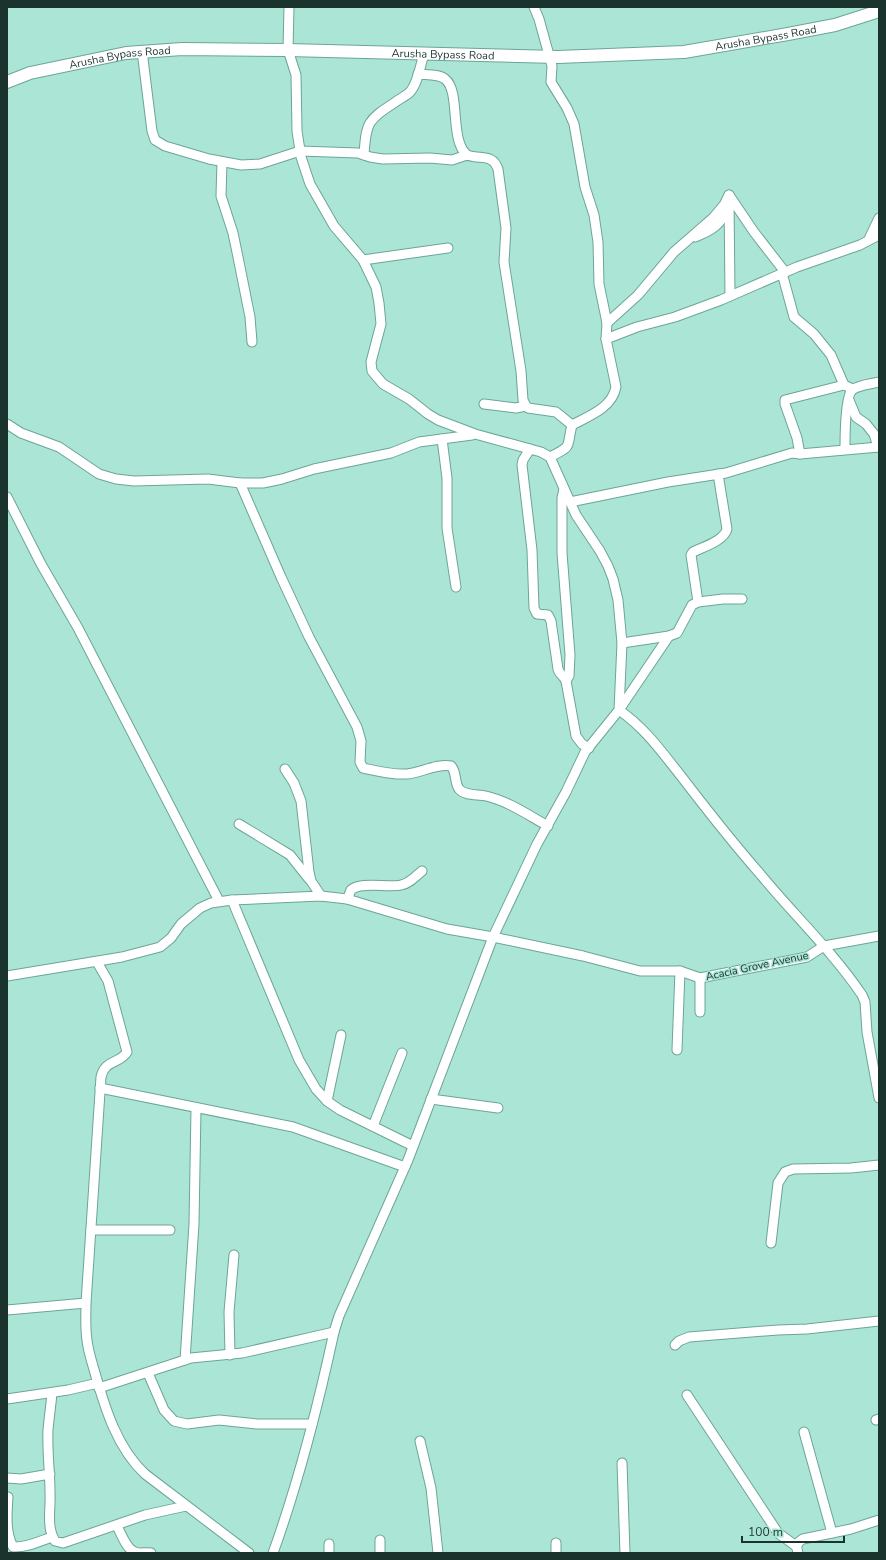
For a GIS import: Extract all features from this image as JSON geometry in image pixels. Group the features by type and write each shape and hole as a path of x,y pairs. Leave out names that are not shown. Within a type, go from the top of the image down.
{"main road":[{"name":"Arusha Bypass Road","path":"7,82 30,73 126,53 182,49 288,50 550,57 684,52 834,25 879,12"}],"street":[{"path":"289,7 288,50 296,75 297,131 306,174 310,184 334,226 363,260 376,287 381,316 371,362 372,371 383,384 409,399 428,414 455,427 530,449 550,457 570,502 608,566 618,600 622,643 619,710"},
{"path":"534,7 550,57 552,66 552,82 567,108 574,124 585,187 594,215 598,242 599,284 607,323 606,339 616,382 614,394 610,401 572,426"},
{"path":"142,51 152,131 155,140 165,146 222,162 250,166 300,151 364,154 376,158 430,158 452,160 467,155 489,158 494,161 498,169 507,235 504,262 521,370 523,400 526,406"},
{"path":"364,154 366,132 372,119 409,93 418,74 424,54"},
{"path":"418,74 439,76 445,78 448,82 453,98 459,142 463,152 467,155"},
{"path":"222,162 221,196 236,245 250,317 252,342"},
{"path":"607,323 638,295 674,252 713,218 724,205 729,195"},
{"path":"729,195 784,272 794,317 822,343 834,361 844,385"},
{"path":"729,195 730,296"},
{"path":"869,239 879,218"},
{"path":"606,339 674,317 730,296 784,272 830,254 860,245 879,235"},
{"path":"363,260 448,248"},
{"path":"800,454 797,438 785,404 785,400 844,385 853,389 879,382"},
{"path":"844,449 848,399 853,389"},
{"path":"570,502 668,482 718,474 792,453 800,454 879,447 874,434 866,424 856,417 848,399"},
{"path":"484,404 516,408 526,406 556,412 572,426"},
{"path":"7,424 21,432 59,447 99,474 116,480 134,482 208,479 263,484 314,468 391,454 419,442 475,434"},
{"path":"550,457 566,449 570,443 572,426"},
{"path":"442,439 447,478 447,528 456,587"},
{"path":"530,449 523,460 522,465 532,550 534,606 537,614 548,615 550,617 558,669 559,672 565,677 576,736 582,744 589,748"},
{"path":"698,602 691,555 693,552 719,539 726,533 727,529 718,474"},
{"path":"240,483 309,637 357,727 361,741 360,762 363,768 383,772 408,774 444,766 451,766 454,771 456,784 461,791 493,798 548,826"},
{"path":"564,488 562,498 562,553 570,655 569,676 566,681"},
{"path":"7,497 41,564 78,628 219,901"},
{"path":"622,643 670,636 677,633 692,605 698,602 723,599 742,599"},
{"path":"273,1553 291,1501 312,1424 334,1332 358,1271 405,1167 493,937 579,763 619,710 670,636"},
{"path":"619,710 629,717 656,743 760,875 824,946 862,995 865,1002 867,1032 879,1098"},
{"path":"285,770 294,783 300,801 311,881"},
{"path":"239,824 290,855 321,896"},
{"path":"347,899 351,890 356,887 403,885 408,883 422,871"},
{"name":"Acacia Grove Avenue","path":"7,976 97,962 160,947 171,938 181,924 200,908 219,901 232,900 321,896 347,899 447,928 583,956 640,971 680,971 700,978 807,957 824,946 879,936"},
{"path":"232,900 299,1060 316,1089 327,1101 340,1110 413,1146"},
{"path":"97,962 108,981 127,1052 124,1056 104,1068 100,1088 86,1303 87,1340 99,1386 115,1431 131,1459 145,1474 250,1553"},
{"path":"677,1050 680,971"},
{"path":"700,978 700,1012"},
{"path":"327,1101 341,1034"},
{"path":"372,1126 402,1053"},
{"path":"100,1088 293,1127 405,1167"},
{"path":"432,1099 498,1108"},
{"path":"184,1360 194,1224 196,1108"},
{"path":"771,1243 778,1183 785,1172 793,1169 851,1168 879,1165"},
{"path":"91,1230 170,1230"},
{"path":"230,1355 229,1312 234,1255"},
{"path":"7,1310 86,1303"},
{"path":"675,1345 678,1341 689,1337 808,1329 879,1320"},
{"path":"7,1399 99,1386 148,1373 184,1360 230,1355 334,1332"},
{"path":"148,1373 164,1410 174,1421 187,1424 219,1420 257,1424 312,1424"},
{"path":"52,1393 48,1430 50,1525 52,1537 55,1541 63,1543 157,1512 186,1506"},
{"path":"687,1395 778,1533 797,1550"},
{"path":"804,1432 832,1533"},
{"path":"420,1441 431,1488 438,1553"},
{"path":"622,1463 625,1553"},
{"path":"7,1478 26,1479 50,1474"},
{"path":"8,1497 10,1548 28,1545 52,1537"},
{"path":"797,1550 798,1542 803,1540 879,1520"},
{"path":"117,1526 126,1544 131,1550 136,1553 151,1553"},
{"path":"380,1540 380,1553"},
{"path":"556,1543 556,1553"}]}
